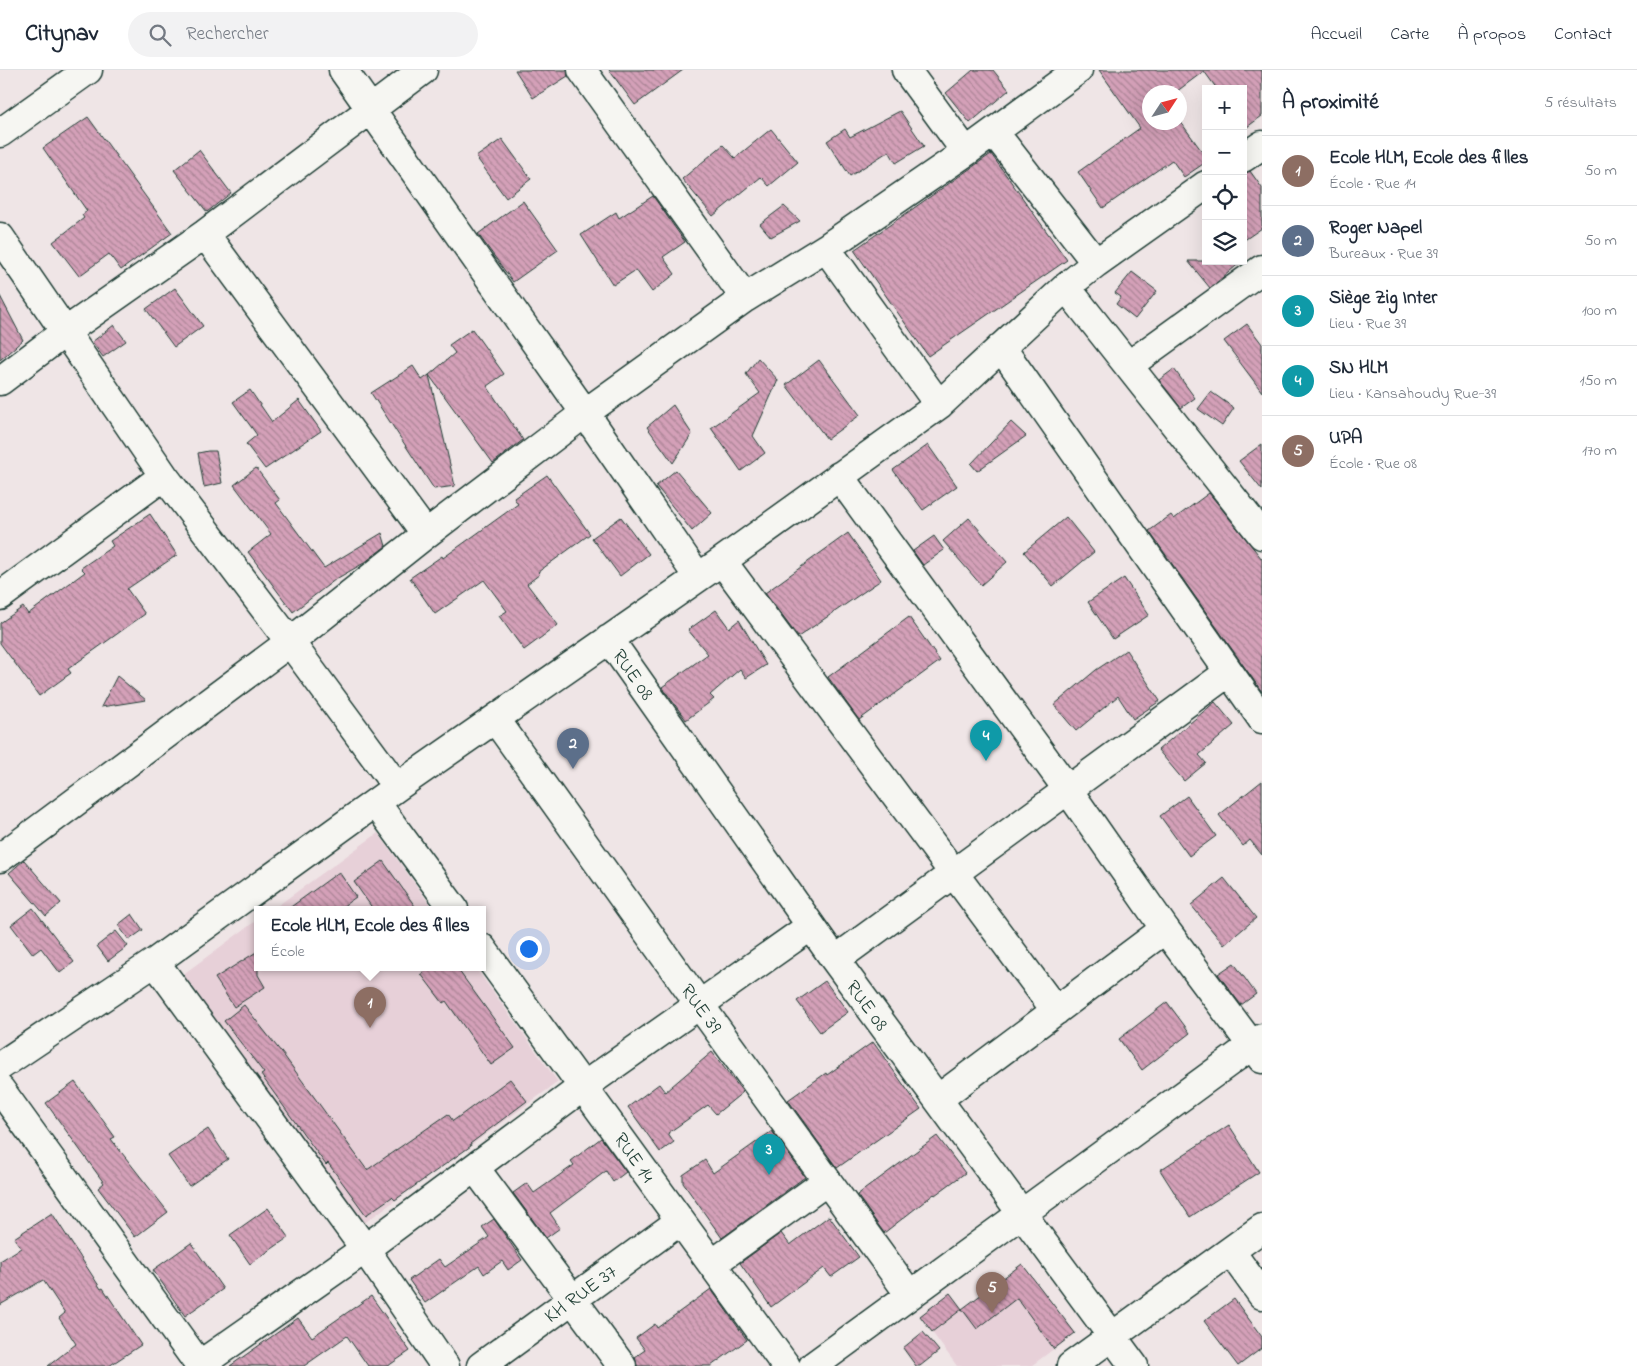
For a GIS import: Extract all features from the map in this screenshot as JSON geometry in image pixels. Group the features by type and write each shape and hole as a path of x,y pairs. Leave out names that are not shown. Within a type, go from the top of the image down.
{"street":[{"path":"0,133 88,70"},
{"path":"343,70 586,413 698,577"},
{"path":"0,381 205,234 424,70"},
{"path":"582,70 746,298"},
{"path":"906,70 966,152"},
{"path":"0,858 290,642 426,534 586,413 746,298 826,248 966,152 1078,70"},
{"path":"994,132 1096,263"},
{"path":"1247,155 1262,145"},
{"path":"0,1066 155,962 386,795 722,561 939,405 1066,287 1096,263 1202,188"},
{"path":"205,234 426,534"},
{"path":"0,238 164,476 290,642 386,795 452,906"},
{"path":"826,248 939,405"},
{"path":"1129,365 1262,269"},
{"path":"1066,287 1258,522"},
{"path":"1001,347 1262,719"},
{"path":"0,596 164,476"},
{"path":"813,1366 1022,1213 1259,1047 1166,929 1068,790 839,476"},
{"path":"722,561 1056,1011"},
{"name":"RUE 08","path":"609,639 835,960 1134,1366"},
{"path":"835,960 1229,672"},
{"name":"RUE 39","path":"496,720 910,1295"},
{"path":"0,1089 199,1366 365,1249 584,1086 811,926"},
{"path":"938,1099 1166,929"},
{"name":"RUE 14","path":"486,953 786,1366"},
{"path":"155,962 365,1249 445,1366"},
{"path":"475,1168 622,1366"},
{"path":"712,1264 827,1181"},
{"name":"KH RUE 37","path":"481,1366 680,1221"},
{"path":"1071,1366 1262,1228"},
{"path":"1231,1252 1262,1295"}],"shaded area":[{"path":"378,833 431,906 277,906"},
{"path":"254,922 254,971 478,971 558,1082 363,1224 182,975"},
{"path":"1022,1264 1075,1333 1031,1366 957,1366 920,1316 950,1293 962,1309"}],"building":[{"path":"515,70 567,70 568,76 533,98"},
{"path":"609,70 683,70 635,105"},
{"path":"973,70 993,70 1009,90 970,123 946,93"},
{"path":"1099,70 1262,70 1262,116 1247,127 1247,85 1214,85 1204,71 1185,85 1142,85 1142,130 1186,130 1202,151 1202,165 1184,177 1172,160 1103,208 1078,172 1140,128"},
{"path":"900,111 924,146 896,163 889,151 850,176 827,141 845,129 850,137"},
{"path":"88,117 172,233 121,270 109,254 79,276 53,242 84,218 82,215 87,211 43,148"},
{"path":"771,129 798,162 769,186 761,177 713,216 682,179 723,145 735,158"},
{"path":"502,139 531,179 506,198 476,157"},
{"path":"199,150 231,193 207,212 174,170"},
{"path":"991,154 1067,260 928,356 854,250"},
{"path":"1250,171 1262,188 1262,228 1247,238 1247,175 1247,172"},
{"path":"653,196 685,242 663,257 675,274 652,292 636,270 613,285 581,235 616,212 619,218"},
{"path":"523,201 558,250 513,282 478,234"},
{"path":"784,206 800,221 771,237 760,224"},
{"path":"1188,261 1202,261 1202,265 1237,265 1210,288"},
{"path":"1132,272 1157,291 1135,319 1116,304 1121,297 1115,293"},
{"path":"175,288 203,326 174,347 146,309"},
{"path":"0,296 23,340 0,360"},
{"path":"1247,324 1262,344 1262,392 1224,341"},
{"path":"114,325 126,341 103,357 92,342"},
{"path":"472,329 504,374 487,386 523,440 493,463 429,375 455,353 449,345"},
{"path":"758,358 778,380 753,436 765,453 741,471 711,428 760,393 746,374"},
{"path":"819,360 860,415 827,439 786,385"},
{"path":"413,366 422,380 429,375 455,486 434,489 371,393"},
{"path":"1174,369 1195,398 1181,408 1159,380"},
{"path":"250,390 272,422 299,400 321,431 265,469 246,444 257,435 233,402"},
{"path":"1211,392 1234,408 1222,426 1198,409"},
{"path":"673,405 692,434 673,463 647,427"},
{"path":"1011,422 1026,436 977,471 971,464"},
{"path":"1262,444 1262,490 1239,461"},
{"path":"928,445 957,486 923,510 893,470"},
{"path":"216,451 222,483 204,487 198,453"},
{"path":"256,468 280,500 276,503 324,568 382,533 386,546 364,563 336,579 293,612 248,552 271,534 234,485"},
{"path":"676,470 712,513 692,531 656,486"},
{"path":"547,475 590,534 538,572 540,574 527,584 558,625 524,650 499,616 507,611 484,580 435,614 410,578 442,556 443,558 518,504 514,498"},
{"path":"1209,493 1262,559 1262,692 1149,531 1171,515 1174,519"},
{"path":"150,514 177,555 127,589 145,614 68,669 71,673 39,696 0,643 0,623 23,607 28,614 85,572 81,568 113,546 110,541"},
{"path":"621,517 649,554 620,576 592,538"},
{"path":"1066,517 1094,552 1053,586 1024,552"},
{"path":"969,518 1007,562 981,585 943,541"},
{"path":"848,533 881,580 798,637 765,593"},
{"path":"934,536 944,550 923,565 913,551"},
{"path":"1124,578 1149,615 1113,639 1088,602"},
{"path":"716,610 729,628 739,620 766,665 746,678 740,669 710,695 714,699 686,720 662,687 708,654 688,630"},
{"path":"909,617 940,661 859,720 828,677"},
{"path":"1126,650 1160,701 1133,719 1118,696 1076,731 1054,705 1096,670"},
{"path":"117,676 146,700 101,707"},
{"path":"1215,702 1234,725 1199,755 1206,763 1184,781 1158,750"},
{"path":"1262,781 1262,855 1250,840 1243,846 1219,815"},
{"path":"1187,796 1216,836 1189,856 1160,816"},
{"path":"24,860 61,903 46,916 9,873"},
{"path":"383,861 415,906 371,906 354,882"},
{"path":"339,872 356,897 343,906 292,906"},
{"path":"1224,878 1256,918 1224,945 1191,905"},
{"path":"33,908 74,962 60,973 41,948 33,954 11,925"},
{"path":"132,914 143,930 129,940 118,925"},
{"path":"116,931 128,946 108,961 97,946"},
{"path":"254,954 254,971 258,971 258,975 265,987 234,1007 215,978"},
{"path":"1234,963 1256,994 1241,1005 1218,974"},
{"path":"425,971 459,971 515,1048 491,1065 446,1001 443,1003 421,974"},
{"path":"825,981 848,1012 820,1032 797,1001"},
{"path":"1167,1002 1190,1033 1142,1070 1119,1039"},
{"path":"244,1005 285,1057 367,1170 448,1114 453,1121 510,1079 527,1101 470,1144 471,1146 395,1200 392,1197 366,1215 328,1163 326,1165 261,1075 264,1073 224,1021"},
{"path":"873,1042 921,1109 837,1168 788,1100"},
{"path":"712,1052 743,1092 716,1114 708,1105 668,1133 674,1142 660,1152 628,1107 659,1084 665,1092"},
{"path":"75,1082 115,1137 111,1139 168,1212 135,1237 98,1188 104,1183 46,1103"},
{"path":"1229,1125 1259,1172 1190,1217 1160,1170"},
{"path":"208,1129 228,1159 189,1186 168,1156"},
{"path":"772,1131 805,1177 722,1238 683,1183 683,1175 705,1160 713,1173"},
{"path":"937,1136 965,1173 934,1194 884,1233 857,1195"},
{"path":"601,1138 626,1172 613,1182 606,1171 550,1213 560,1228 546,1238 513,1193 527,1183 534,1193 574,1165 571,1161"},
{"path":"268,1208 289,1237 250,1264 230,1235"},
{"path":"52,1213 101,1289 103,1288 141,1345 109,1366 48,1366 76,1344 59,1318 65,1313 43,1280 0,1305 0,1261 21,1248 14,1238"},
{"path":"829,1216 859,1257 831,1277 824,1268 771,1307 740,1263 781,1233 790,1245"},
{"path":"494,1219 522,1260 508,1270 502,1261 484,1274 479,1266 425,1303 409,1280 439,1259 445,1267 489,1237 482,1227"},
{"path":"191,1243 223,1289 185,1316 153,1270"},
{"path":"1022,1264 1075,1333 1054,1349 1017,1298 977,1329 962,1309"},
{"path":"711,1289 747,1340 711,1366 637,1366 635,1357 645,1350 636,1338 655,1324 657,1328"},
{"path":"950,1293 962,1309 932,1332 920,1316"},
{"path":"371,1296 410,1351 388,1366 368,1366 347,1336 304,1366 230,1366 298,1318 312,1337"},
{"path":"1234,1299 1262,1337 1262,1348 1238,1366 1204,1321"},
{"path":"923,1332 939,1351 920,1366 916,1366 903,1348"}],"place":[{"name":"SN HLM","path":"986,761"},
{"name":"Roger Napel","path":"573,769"},
{"name":"Ecole HLM, Ecole des filles","path":"370,1028"},
{"name":"Siège Zig Inter","path":"769,1175"},
{"name":"UPA","path":"992,1313"}]}
